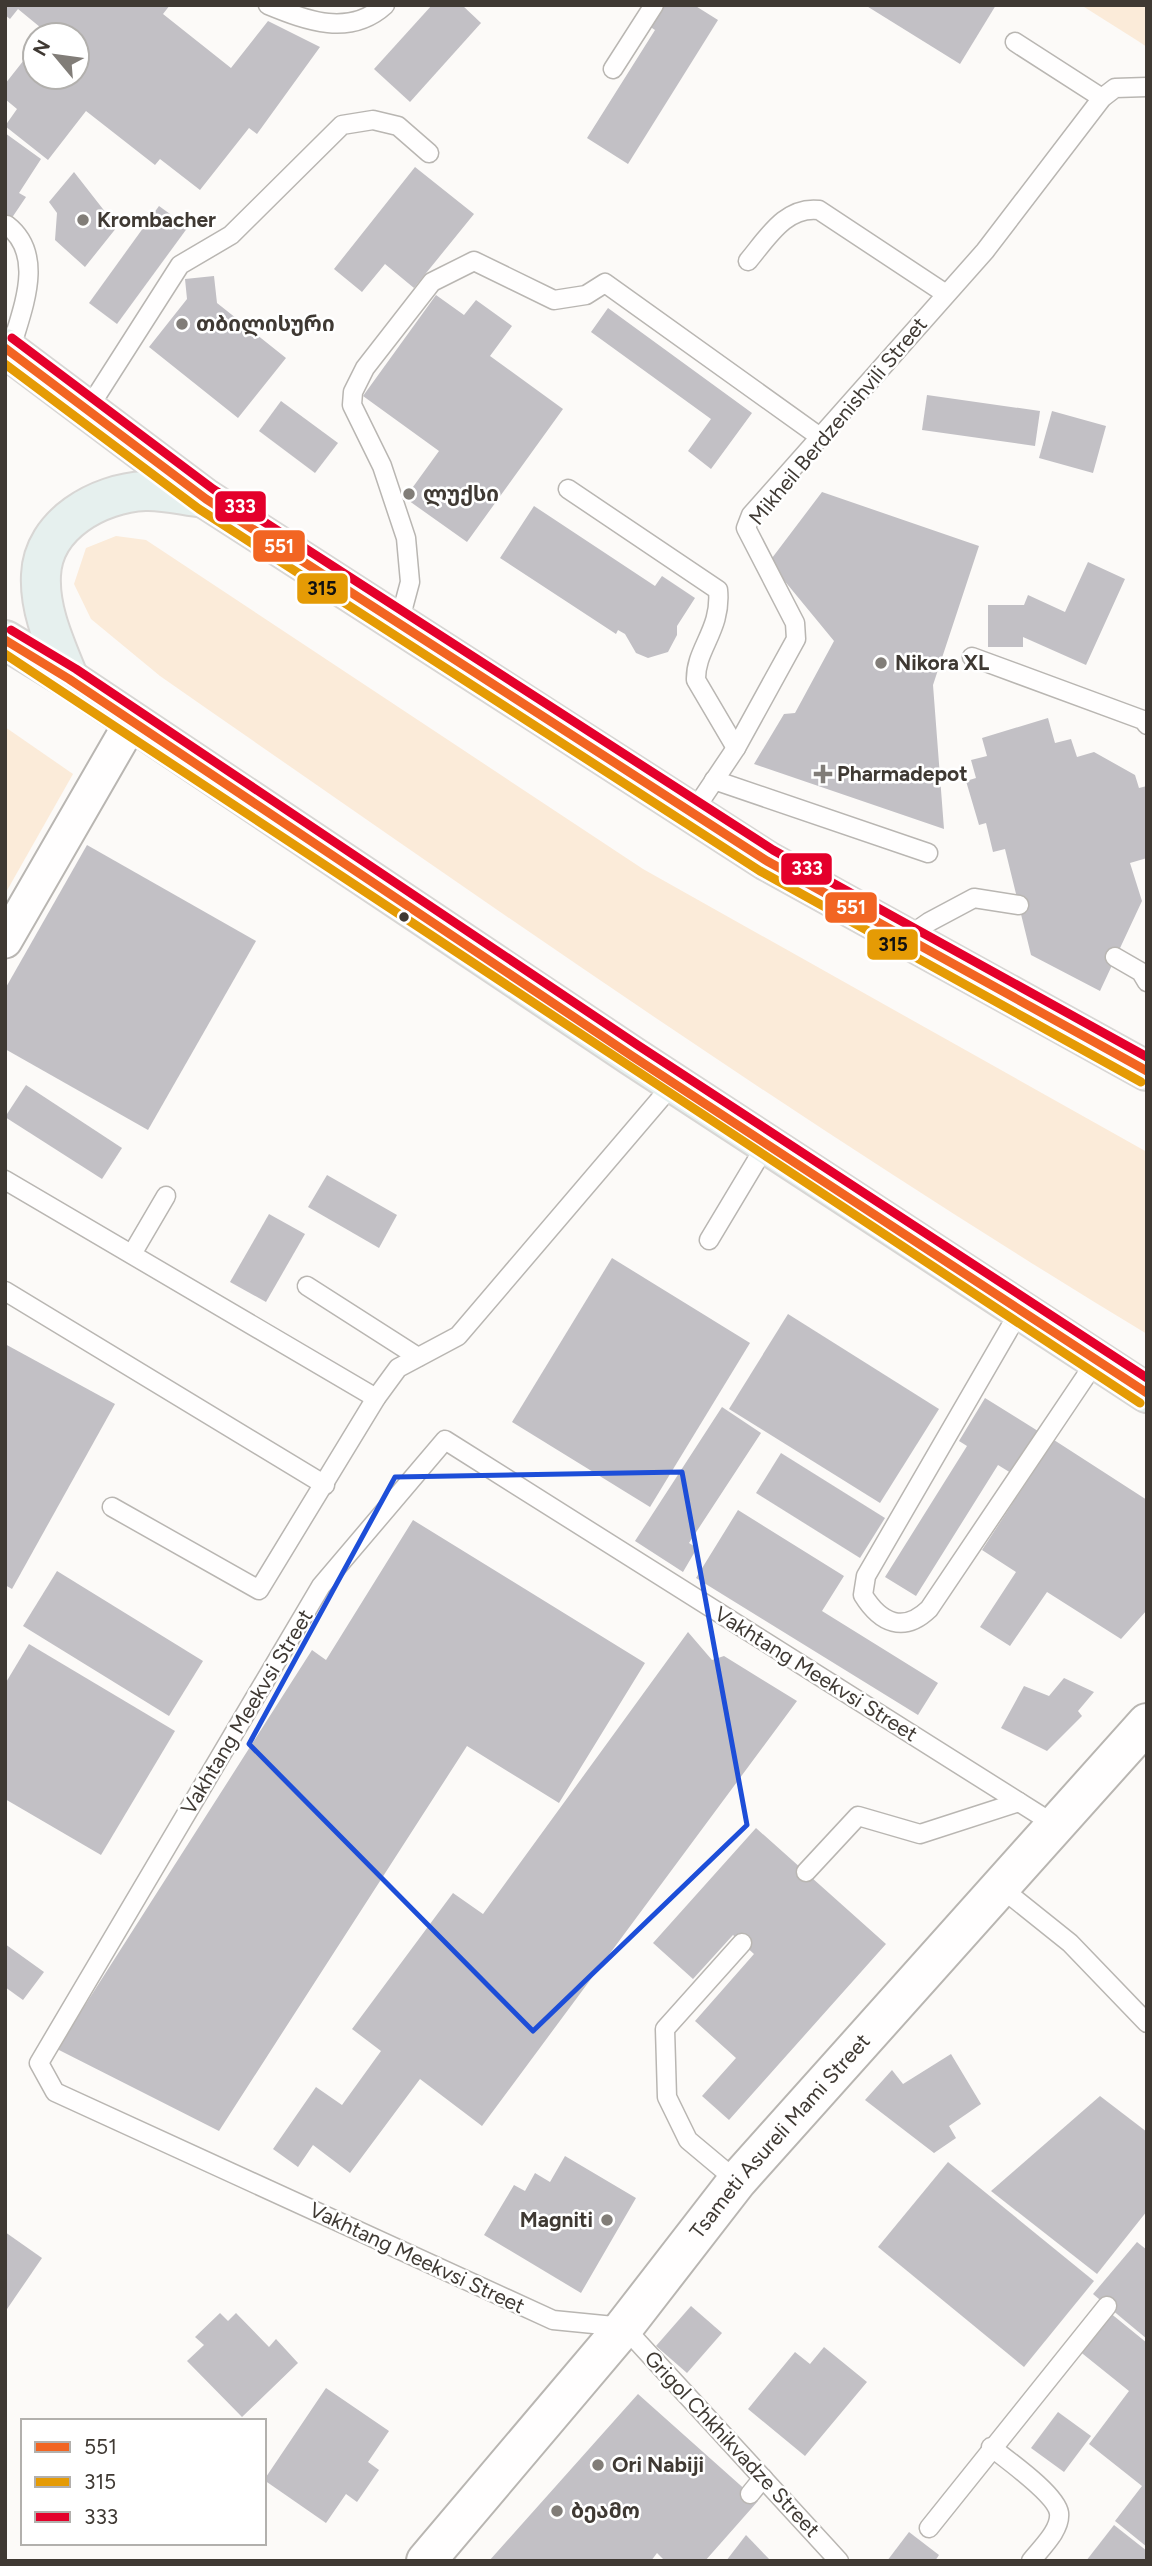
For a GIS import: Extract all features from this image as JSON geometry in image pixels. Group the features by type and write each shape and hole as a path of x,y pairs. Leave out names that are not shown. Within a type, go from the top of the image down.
{"highway":[{"path":"8,350 206,499 767,861 1147,1071"},
{"path":"69,679 47,624 41,574 51,538 91,503 145,491 206,499"},
{"path":"7,643 69,679 673,1084 1147,1393"}],"street":[{"path":"5,941 132,721"},
{"name":"Tsameti Asureli Mami Street","path":"426,2561 624,2327 737,2181 1147,1723"}],"lane":[{"path":"268,5 332,25 358,23 385,5"},
{"path":"613,69 654,5"},
{"path":"1015,42 1102,97 1115,88 1147,87"},
{"name":"Mikheil Berdzenishvili Street","path":"693,812 736,748 796,639 795,623 746,528 751,515 985,251 1102,97"},
{"path":"88,409 180,265 231,235 342,125 373,120 398,126 429,153"},
{"path":"748,261 782,220 804,208 819,210 946,295"},
{"path":"7,225 22,238 27,250 29,286 8,350"},
{"path":"399,623 410,582 406,538 382,466 352,405 353,392 365,368 432,282 474,261 554,300 586,295 605,283 820,437"},
{"path":"568,489 718,590 716,624 695,669 696,680 736,748"},
{"path":"972,657 1145,720"},
{"path":"714,780 928,853"},
{"path":"906,938 929,922 974,898 1019,905"},
{"path":"1115,957 1141,972 1147,982"},
{"path":"113,1507 259,1590 376,1398 398,1368 458,1336 673,1084"},
{"path":"709,1240 766,1145"},
{"path":"5,1180 376,1398"},
{"path":"132,1254 166,1196"},
{"path":"307,1286 418,1357"},
{"path":"5,1291 325,1485"},
{"path":"1019,1312 866,1576 863,1595 870,1607 902,1625 915,1622 929,1609 1096,1362"},
{"name":"Vakhtang Meekvsi Street","path":"624,2327 553,2320 54,2092 38,2063 321,1586 444,1440 1057,1826"},
{"path":"806,1872 858,1816 920,1834 1019,1802"},
{"path":"1000,1887 1070,1944 1147,2023"},
{"path":"737,2181 688,2140 667,2097 665,2029 742,1943"},
{"path":"929,2528 991,2446 1107,2306"},
{"name":"Grigol Chkhikvadze Street","path":"624,2327 839,2561"},
{"path":"991,2446 1052,2500 1059,2514 1054,2532 1031,2561"},
{"path":"750,2494 763,2478"}],"highlighted area":[{"path":"682,1472 747,1825 533,2031 249,1744 395,1477"}],"shaded area":[{"path":"1081,5 1147,5 1147,47 1138,41"},
{"path":"116,536 146,540 643,869 1147,1152 1147,1334 895,1176 648,1013 160,676 91,619 74,584 86,548"},
{"path":"5,727 73,774 5,894"}],"building":[{"path":"5,5 170,5 163,14 231,68 268,21 320,47 257,134 249,128 200,190 160,159 155,165 86,111 48,160 5,126 17,109 5,99 5,84 21,64 21,91 91,91 91,21 33,21 18,9 10,19 5,15"},
{"path":"432,5 462,5 481,23 410,102 374,69"},
{"path":"662,5 694,5 718,20 628,164 587,138 655,30 649,26"},
{"path":"865,5 996,5 960,64"},
{"path":"5,133 41,159 19,193 26,197 5,228"},
{"path":"415,167 474,214 414,288 385,264 362,292 334,269"},
{"name":"Krombacher","path":"74,172 117,227 85,267 55,240 57,213 49,202"},
{"path":"159,206 188,227 117,324 89,303"},
{"path":"214,276 217,303 286,358 238,418 149,347 187,299 185,279"},
{"path":"436,295 464,315 476,300 512,326 490,356 563,409 467,542 405,498 439,451 363,396"},
{"path":"608,308 752,413 711,469 688,451 711,419 591,332"},
{"path":"927,395 1040,411 1035,446 922,430"},
{"path":"281,401 338,443 315,473 259,431"},
{"path":"1052,411 1106,426 1093,473 1039,458"},
{"name":"Nikora XL","path":"822,492 979,546 933,685 944,829 754,764 784,714 795,713 834,641 769,562"},
{"path":"534,506 655,586 662,576 695,598 677,626 677,635 668,652 648,658 636,653 625,634 618,630 616,634 500,558"},
{"path":"1088,562 1125,579 1086,665 1023,637 1023,647 988,647 988,605 1024,605 1028,595 1065,612"},
{"path":"1048,718 1055,743 1071,739 1077,757 1094,752 1135,775 1139,788 1147,786 1147,858 1130,863 1142,901 1100,991 1031,955 1005,849 993,852 986,823 979,825 966,781 976,778 971,760 987,756 982,738"},
{"path":"87,845 256,941 148,1130 5,1049 5,989"},
{"path":"26,1085 122,1148 102,1179 5,1117"},
{"path":"327,1175 397,1215 379,1248 308,1207"},
{"path":"269,1214 305,1234 266,1302 230,1282"},
{"path":"612,1258 750,1343 650,1507 512,1422"},
{"path":"788,1314 939,1409 880,1503 729,1409"},
{"path":"5,1344 115,1404 12,1589 5,1585"},
{"path":"985,1398 1038,1431 1011,1473 998,1465 916,1596 885,1577 967,1446 959,1441"},
{"path":"722,1407 761,1433 689,1543 697,1548 683,1572 635,1541"},
{"path":"1054,1440 1147,1500 1147,1610 1121,1639 1047,1592 1010,1646 980,1627 1016,1572 982,1550"},
{"path":"781,1453 885,1518 860,1558 756,1493"},
{"path":"738,1510 844,1576 822,1611 938,1683 918,1715 696,1578"},
{"path":"413,1520 645,1663 559,1803 467,1746 219,2131 57,2049 312,1650 326,1660"},
{"path":"57,1571 203,1661 169,1716 23,1626"},
{"path":"688,1632 712,1660 724,1656 797,1701 482,2126 420,2079 350,2173 313,2145 298,2167 273,2149 316,2087 342,2105 381,2051 352,2029 453,1893 483,1914"},
{"path":"29,1644 175,1731 101,1855 5,1799 5,1684"},
{"path":"1064,1678 1094,1692 1078,1711 1082,1716 1047,1751 1001,1728 1024,1686 1049,1696"},
{"path":"756,1828 886,1944 729,2120 702,2096 736,2058 695,2021 754,1954 733,1935 693,1979 653,1943"},
{"path":"5,1944 44,1972 23,2000 5,1987"},
{"path":"951,2054 981,2104 949,2126 956,2138 934,2153 865,2100 892,2070 903,2084"},
{"path":"1100,2096 1147,2132 1147,2211 1097,2274 991,2191"},
{"path":"565,2156 636,2198 581,2293 484,2235 514,2185 525,2191 535,2173 550,2182"},
{"path":"948,2162 1094,2281 1024,2367 878,2247"},
{"path":"5,2232 42,2258 5,2312"},
{"path":"1137,2242 1147,2250 1147,2339 1093,2294"},
{"path":"691,2306 722,2333 687,2373 656,2346"},
{"path":"1109,2312 1147,2343 1147,2547 1115,2521 1142,2486 1089,2444 1129,2391 1078,2350"},
{"path":"220,2313 228,2321 236,2313 269,2347 276,2339 298,2363 242,2417 187,2361 204,2345 195,2337"},
{"path":"824,2347 867,2382 805,2456 748,2409 795,2352 810,2364"},
{"path":"326,2388 389,2431 368,2462 379,2470 357,2502 346,2494 326,2523 266,2481 266,2477"},
{"path":"638,2394 758,2501 705,2561 665,2561 657,2553 651,2561 489,2561"},
{"path":"1058,2412 1091,2436 1064,2472 1031,2448"},
{"path":"1114,2525 1147,2551 1147,2561 1086,2561"},
{"path":"909,2532 939,2555 935,2561 887,2561"},
{"path":"746,2535 771,2561 726,2561"}],"transit line":[{"name":"333","path":"12,338 213,489 773,850 1147,1057"},
{"name":"551","path":"5,348 206,499 767,861 1147,1071"},
{"name":"315","path":"5,364 199,509 760,871 1141,1082"},
{"name":"333","path":"11,630 76,669 639,1046 1147,1378"},
{"name":"551","path":"5,640 69,679 632,1056 1147,1393"},
{"name":"315","path":"5,654 1140,1403"}],"place":[{"name":"Krombacher","path":"83,220"},
{"name":"თბილისური","path":"182,324"},
{"name":"ლუქსი","path":"409,494"},
{"name":"Nikora XL","path":"881,663"},
{"name":"Pharmadepot","path":"823,774"},
{"name":"Magniti","path":"607,2220"},
{"name":"Ori Nabiji","path":"598,2465"},
{"name":"ბეამო","path":"557,2511"}]}
